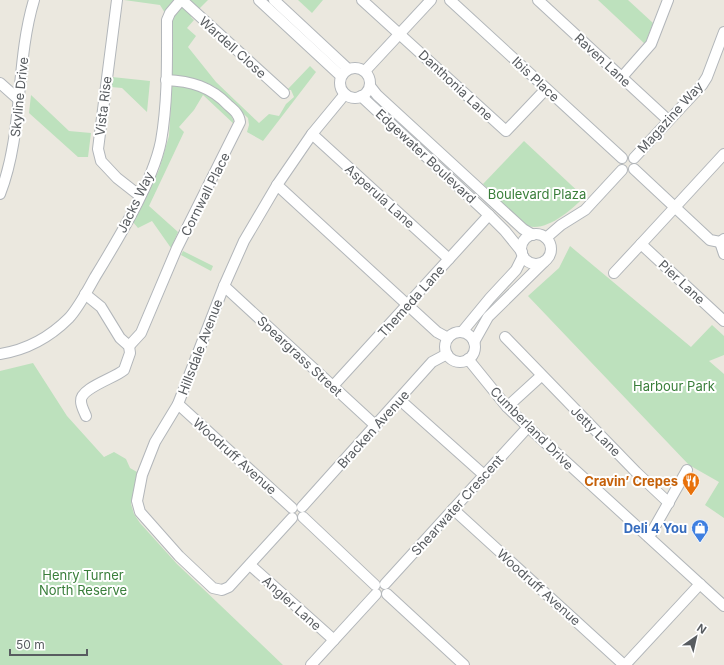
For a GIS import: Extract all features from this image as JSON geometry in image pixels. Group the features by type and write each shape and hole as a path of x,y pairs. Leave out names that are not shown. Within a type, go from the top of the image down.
{"street":[{"name":"Skyline Drive","path":"0,194 7,176 15,140 18,98 28,22 34,0"},
{"name":"Vista Rise","path":"117,0 98,149 101,162 117,178 140,196"},
{"name":"Jacks Way","path":"0,354 15,352 42,339 69,318 107,258 140,196 160,142 166,80 168,20 170,12 181,0"},
{"name":"Wardell Close","path":"181,0 284,93"},
{"path":"259,0 345,72"},
{"path":"274,0 345,72"},
{"name":"Danthonia Lane","path":"362,0 392,28 400,33 506,132 546,89"},
{"path":"365,71 431,0"},
{"name":"Ibis Place","path":"450,0 622,158"},
{"name":"Raven Lane","path":"538,0 668,120"},
{"path":"622,78 651,44 668,0"},
{"name":"Magazine Way","path":"634,158 707,77 724,32"},
{"path":"358,68 365,71 368,75 370,86 368,91 361,96 351,97 345,94 340,86 345,72 358,68"},
{"name":"Cornwall Place","path":"129,346 141,333 180,242 240,122 236,112 212,91 187,82 166,80"},
{"path":"0,83 18,98"},
{"name":"Edgewater Boulevard","path":"370,86 394,111 523,229 532,235"},
{"name":"Hillsdale Avenue","path":"222,590 213,588 179,556 140,512 137,501 142,475 156,442 178,404 224,286 244,241 277,186 312,134 345,94"},
{"name":"Edgewater Boulevard","path":"361,96 489,215 505,231 523,254"},
{"name":"Asperula Lane","path":"312,134 449,259"},
{"path":"614,273 724,154"},
{"path":"626,156 634,158 636,163 634,169 629,172 622,170 620,164 622,158 626,156"},
{"path":"634,169 710,240 722,240 724,254"},
{"path":"546,238 561,225 585,210 622,170"},
{"path":"277,186 437,332 448,338"},
{"name":"Themeda Lane","path":"333,386 489,215"},
{"path":"462,332 490,298 513,275 523,254 524,241 532,235 538,235 546,238 551,247 551,252 544,262 488,317 474,342 474,352 468,359 457,361 447,354 445,344 448,338 456,332 462,332 471,337 474,342"},
{"name":"Pier Lane","path":"641,244 724,321"},
{"path":"523,254 526,261 534,264 544,262"},
{"name":"Speargrass Street","path":"224,286 376,426"},
{"path":"85,294 101,307 120,338 129,346 130,353 124,370 82,395 81,402 86,416"},
{"name":"Jetty Lane","path":"505,337 541,376 636,472 669,503"},
{"name":"Bracken Avenue","path":"222,590 229,587 250,565 400,400 432,362 447,354"},
{"name":"Cumberland Drive","path":"468,359 507,407 724,606"},
{"path":"507,407 541,376"},
{"path":"400,400 484,475"},
{"name":"Woodruff Avenue","path":"178,404 464,665"},
{"name":"Shearwater Crescent","path":"311,665 528,427"},
{"path":"649,537 687,470"},
{"name":"Woodruff Avenue","path":"453,509 625,665"},
{"name":"Angler Lane","path":"250,565 334,640"},
{"path":"625,665 700,584"}],"green space":[{"path":"124,0 174,0 165,13 160,5"},
{"path":"186,0 208,0 191,17 194,20 187,28 196,36 188,47 216,82 259,123 269,114 279,116 286,104 294,97 291,90 287,90 310,66 316,72 263,141 247,132 249,125 248,118 215,87 195,79 169,76 172,21 175,13"},
{"path":"298,0 323,0 312,13"},
{"path":"598,0 628,0 653,23 645,44"},
{"path":"112,77 150,81 147,112 122,88 111,87"},
{"path":"182,84 205,94 221,104 228,110 234,124 203,95 194,110 179,127 184,132 149,206 178,232 171,248 152,221 138,228 133,222 159,170 169,136 172,86"},
{"path":"31,95 69,131 91,133 88,157 78,157 29,113"},
{"name":"Boulevard Plaza","path":"524,141 584,197 565,214 549,224 541,226 532,227 525,225 483,184"},
{"name":"Harbour Park","path":"570,246 691,347 712,325 724,336 724,355 709,361 724,374 724,518 705,505 719,482 689,465 528,296 559,268"},
{"path":"183,251 213,266 211,271 181,255"},
{"name":"Henry Turner North Reserve","path":"33,363 67,416 104,457 114,452 126,459 130,468 137,472 131,504 134,514 140,523 177,564 283,665 0,665 0,371"}],"place":[{"name":"Cravin’ Crepes","path":"691,496"},
{"name":"Deli 4 You","path":"700,543"}]}
